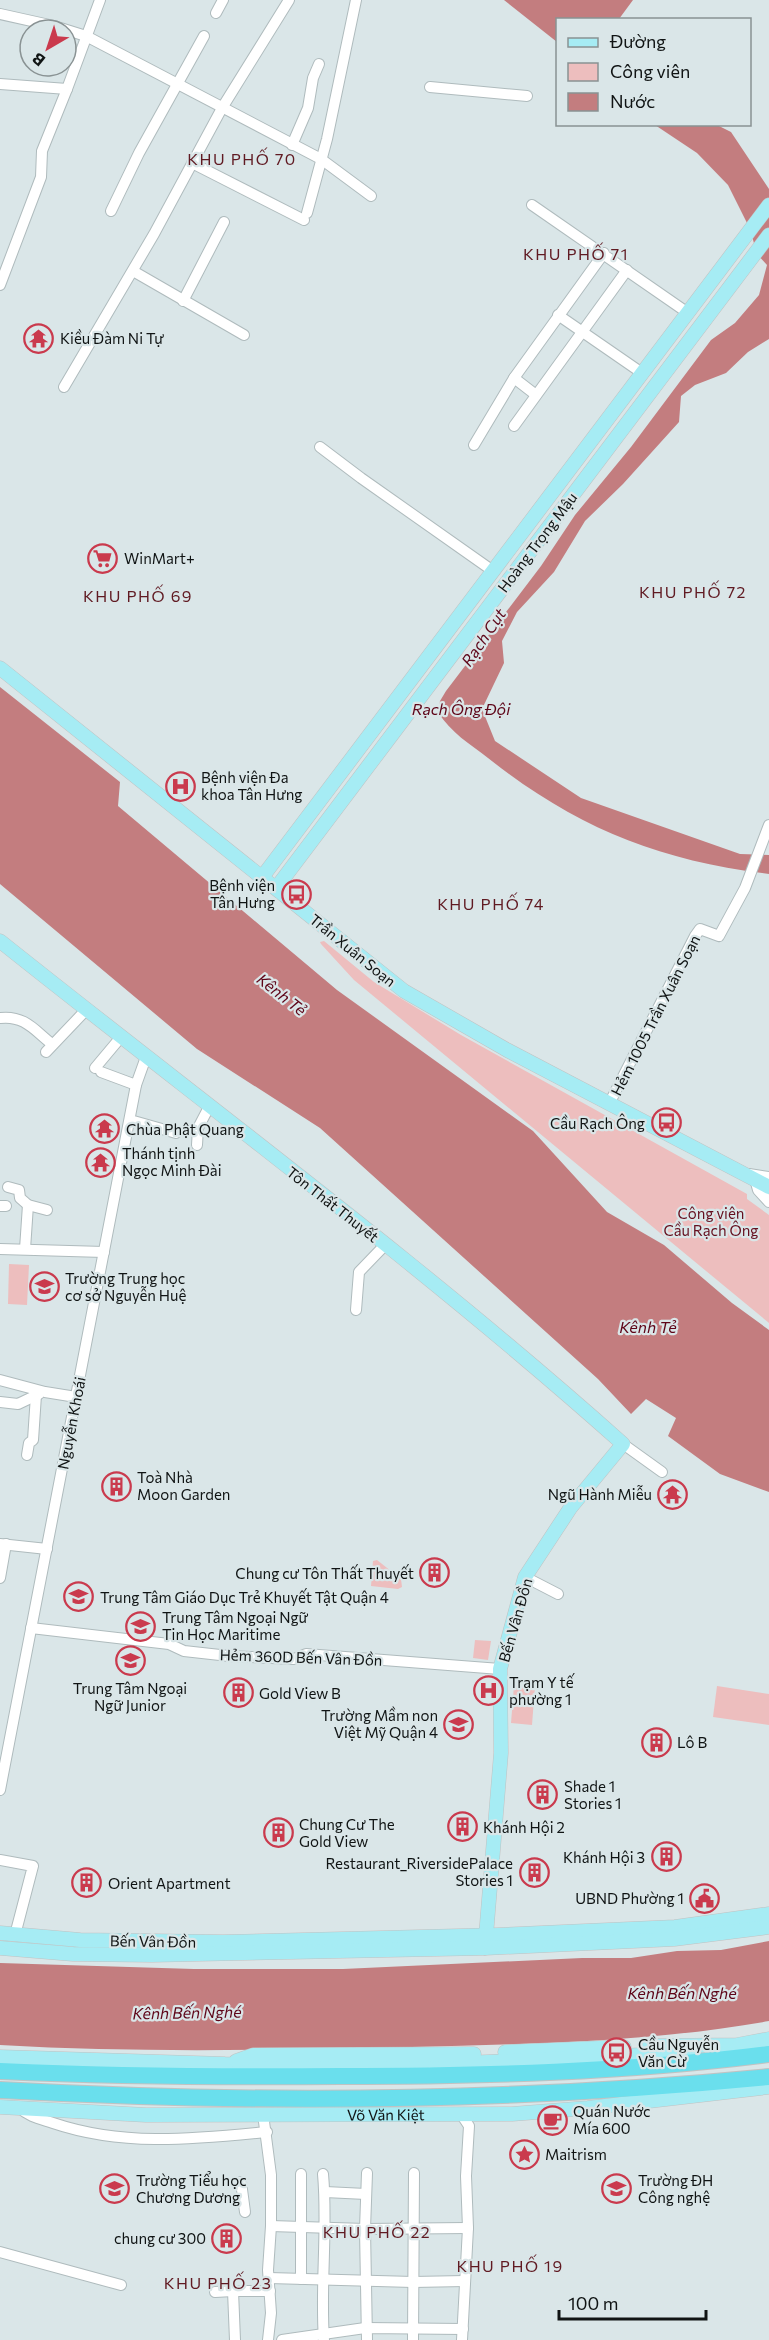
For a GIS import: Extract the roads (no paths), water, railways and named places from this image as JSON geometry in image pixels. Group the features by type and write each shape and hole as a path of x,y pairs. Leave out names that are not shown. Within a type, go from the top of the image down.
{"highway":[{"path":"0,2071 177,2077 424,2076 549,2072 725,2060 767,2044"},
{"name":"Võ Văn Kiệt","path":"0,2090 261,2098 504,2096 769,2077"}],"main road":[{"name":"Hoàng Trọng Mậu","path":"263,876 769,205"},
{"name":"Hoàng Trọng Mậu","path":"277,887 769,235"},
{"path":"688,313 702,323"},
{"path":"594,437 608,448"},
{"path":"493,571 508,581"},
{"name":"Trần Xuân Soạn","path":"0,668 115,762 277,887 404,991 463,1026 609,1104 761,1180"},
{"path":"385,715 399,726"},
{"name":"Tôn Thất Thuyết","path":"0,941 385,1245 562,1389 623,1444"},
{"name":"Bến Vân Đồn","path":"486,1941 501,1753 500,1669 525,1577 571,1507 623,1444"},
{"path":"752,1922 769,1914"},
{"path":"752,1922 769,1927"},
{"name":"Bến Vân Đồn","path":"0,1948 73,1954 152,1955 674,1933 752,1922"},
{"name":"Bến Vân Đồn","path":"0,1933 142,1942 486,1941"},
{"path":"225,2064 253,2055 475,2054 671,2045 767,2044"},
{"path":"0,2057 225,2064 419,2065 663,2054 725,2060"},
{"name":"Võ Văn Kiệt","path":"0,2107 146,2115 480,2114 564,2110 769,2087"}],"street":[{"path":"0,285 41,177 42,151 100,0"},
{"path":"216,13 223,0"},
{"path":"64,387 133,271 222,108 288,0"},
{"path":"192,163 305,216 327,139 356,0"},
{"path":"0,14 86,36 321,159 371,196"},
{"path":"111,211 139,153 204,36"},
{"path":"292,145 308,108 313,78 319,64"},
{"path":"0,84 67,89"},
{"path":"430,87 527,96"},
{"path":"532,205 688,313"},
{"path":"183,301 224,222"},
{"path":"474,445 514,378 604,253"},
{"path":"514,426 627,270"},
{"path":"133,271 244,335"},
{"path":"558,315 642,373"},
{"path":"514,378 536,395"},
{"path":"320,447 493,571"},
{"name":"Hẻm 1005 Trần Xuân Soạn","path":"609,1104 695,936 700,929 719,936 745,888 769,825"},
{"path":"0,1018 31,1025 49,1048 87,1010"},
{"path":"121,1037 98,1070 136,1085"},
{"name":"Nguyễn Khoái","path":"0,1787 136,1085 146,1057"},
{"path":"197,1145 198,1128 209,1107"},
{"path":"129,1120 176,1133"},
{"name":"Trần Xuân Soạn","path":"761,1180 758,1190 769,1202"},
{"path":"8,1187 19,1190 20,1198 28,1205 47,1210"},
{"path":"25,1249 28,1205"},
{"path":"356,1310 359,1272 385,1245"},
{"path":"0,1249 104,1252"},
{"path":"0,1380 40,1393 76,1396"},
{"path":"0,1402 18,1404 40,1393"},
{"path":"27,1455 28,1443 33,1440 40,1393"},
{"name":"Tôn Thất Thuyết","path":"623,1444 662,1472"},
{"path":"0,1578 3,1544 47,1549"},
{"path":"525,1577 558,1594"},
{"name":"Hẻm 360D Bến Vân Đồn","path":"31,1628 169,1644 184,1651 229,1656 294,1659 306,1654 500,1669"},
{"path":"0,1860 33,1866 15,1935"},
{"path":"20,2108 27,2114 66,2128 105,2136 156,2141 267,2132"},
{"path":"263,2114 271,2175 272,2226 268,2270 271,2313 268,2340"},
{"path":"282,2340 324,2337 366,2328 412,2328 463,2335 468,2228 466,2176 469,2126 461,2114"},
{"path":"469,2126 480,2114"},
{"path":"367,2173 365,2229 367,2340"},
{"path":"301,2174 302,2280"},
{"path":"323,2174 325,2192 322,2280 324,2337"},
{"path":"413,2340 414,2174"},
{"path":"242,2182 245,2212"},
{"path":"325,2192 366,2194"},
{"path":"272,2226 365,2229 468,2228"},
{"path":"0,2252 121,2285"},
{"path":"269,2278 465,2281"},
{"path":"233,2291 235,2340"},
{"path":"215,2292 270,2291"}],"water":[{"path":"504,0 633,0 620,18 556,18 556,41"},
{"name":"Rạch Ông Đội","path":"656,126 719,126 731,132 769,189 769,339 748,352 726,373 695,385 681,396 679,422 623,484 585,521 554,572 517,612 502,641 504,663 482,709 495,741 581,798 740,854 769,855 769,874 728,868 654,850 586,822 521,783 461,738 438,712 440,701 446,691 541,566 575,515 631,447 711,340 735,323 759,295 767,265 757,254 750,229 728,185 697,153"},
{"name":"Kênh Tẻ","path":"0,687 120,782 118,806 337,990 533,1131 607,1212 664,1245 732,1303 769,1330 769,1492 720,1474 668,1436 676,1418 646,1399 631,1414 598,1379 320,1128 197,1049 0,884"},
{"name":"Kênh Bến Nghé","path":"769,1941 769,2021 725,2028 636,2038 501,2045 154,2050 0,2045 0,1963 194,1969 343,1969 582,1958 631,1958 677,1951 721,1950"}],"place":[{"name":"Kiều Đàm Ni Tự","path":"39,338"},
{"name":"WinMart+","path":"103,558"},
{"name":"Bệnh viện Đa khoa Tân Hưng","path":"180,786"},
{"name":"Bệnh viện Tân Hưng","path":"296,894"},
{"name":"Cầu Rạch Ông","path":"666,1123"},
{"name":"Chùa Phật Quang","path":"105,1129"},
{"name":"Thánh tịnh Ngọc Minh Đài","path":"101,1162"},
{"name":"Trường Trung học cơ sở Nguyễn Huệ","path":"44,1287"},
{"name":"Toà Nhà Moon Garden","path":"116,1486"},
{"name":"Ngũ Hành Miễu","path":"673,1494"},
{"name":"Chung cư Tôn Thất Thuyết","path":"435,1573"},
{"name":"Trung Tâm Giáo Dục Trẻ Khuyết Tật Quận 4","path":"79,1597"},
{"name":"Trung Tâm Ngoại Ngữ Tin Học Maritime","path":"141,1626"},
{"name":"Trung Tâm Ngoại Ngữ Junior","path":"130,1661"},
{"name":"Trạm Y tế phường 1","path":"488,1691"},
{"name":"Gold View B","path":"238,1693"},
{"name":"Trường Mầm non Việt Mỹ Quận 4","path":"459,1724"},
{"name":"Lô B","path":"656,1742"},
{"name":"Shade 1 Stories 1","path":"543,1795"},
{"name":"Khánh Hội 2","path":"462,1827"},
{"name":"Chung Cư The Gold View","path":"278,1833"},
{"name":"Khánh Hội 3","path":"666,1857"},
{"name":"Restaurant_RiversidePalace Stories 1","path":"534,1872"},
{"name":"Orient Apartment","path":"87,1883"},
{"name":"UBND Phường 1","path":"705,1898"},
{"name":"Cầu Nguyễn Văn Cừ","path":"617,2053"},
{"name":"Quán Nước Mía 600","path":"552,2120"},
{"name":"Maitrism","path":"524,2154"},
{"name":"Trường Tiểu học Chương Dương","path":"115,2189"},
{"name":"Trường ĐH Công nghệ","path":"617,2189"},
{"name":"chung cư 300","path":"227,2238"}],"district":[{"name":"KHU PHỐ 70","path":"242,158"},
{"name":"KHU PHỐ 71","path":"576,253"},
{"name":"KHU PHỐ 72","path":"693,591"},
{"name":"KHU PHỐ 69","path":"138,595"},
{"name":"KHU PHỐ 74","path":"491,903"},
{"name":"KHU PHỐ 22","path":"377,2231"},
{"name":"KHU PHỐ 19","path":"510,2265"},
{"name":"KHU PHỐ 23","path":"218,2282"}],"water label":[{"name":"Rạch Cụt","path":"483,637"}],"park label":[{"name":"Công viên Cầu Rạch Ông","path":"711,1222"}]}
